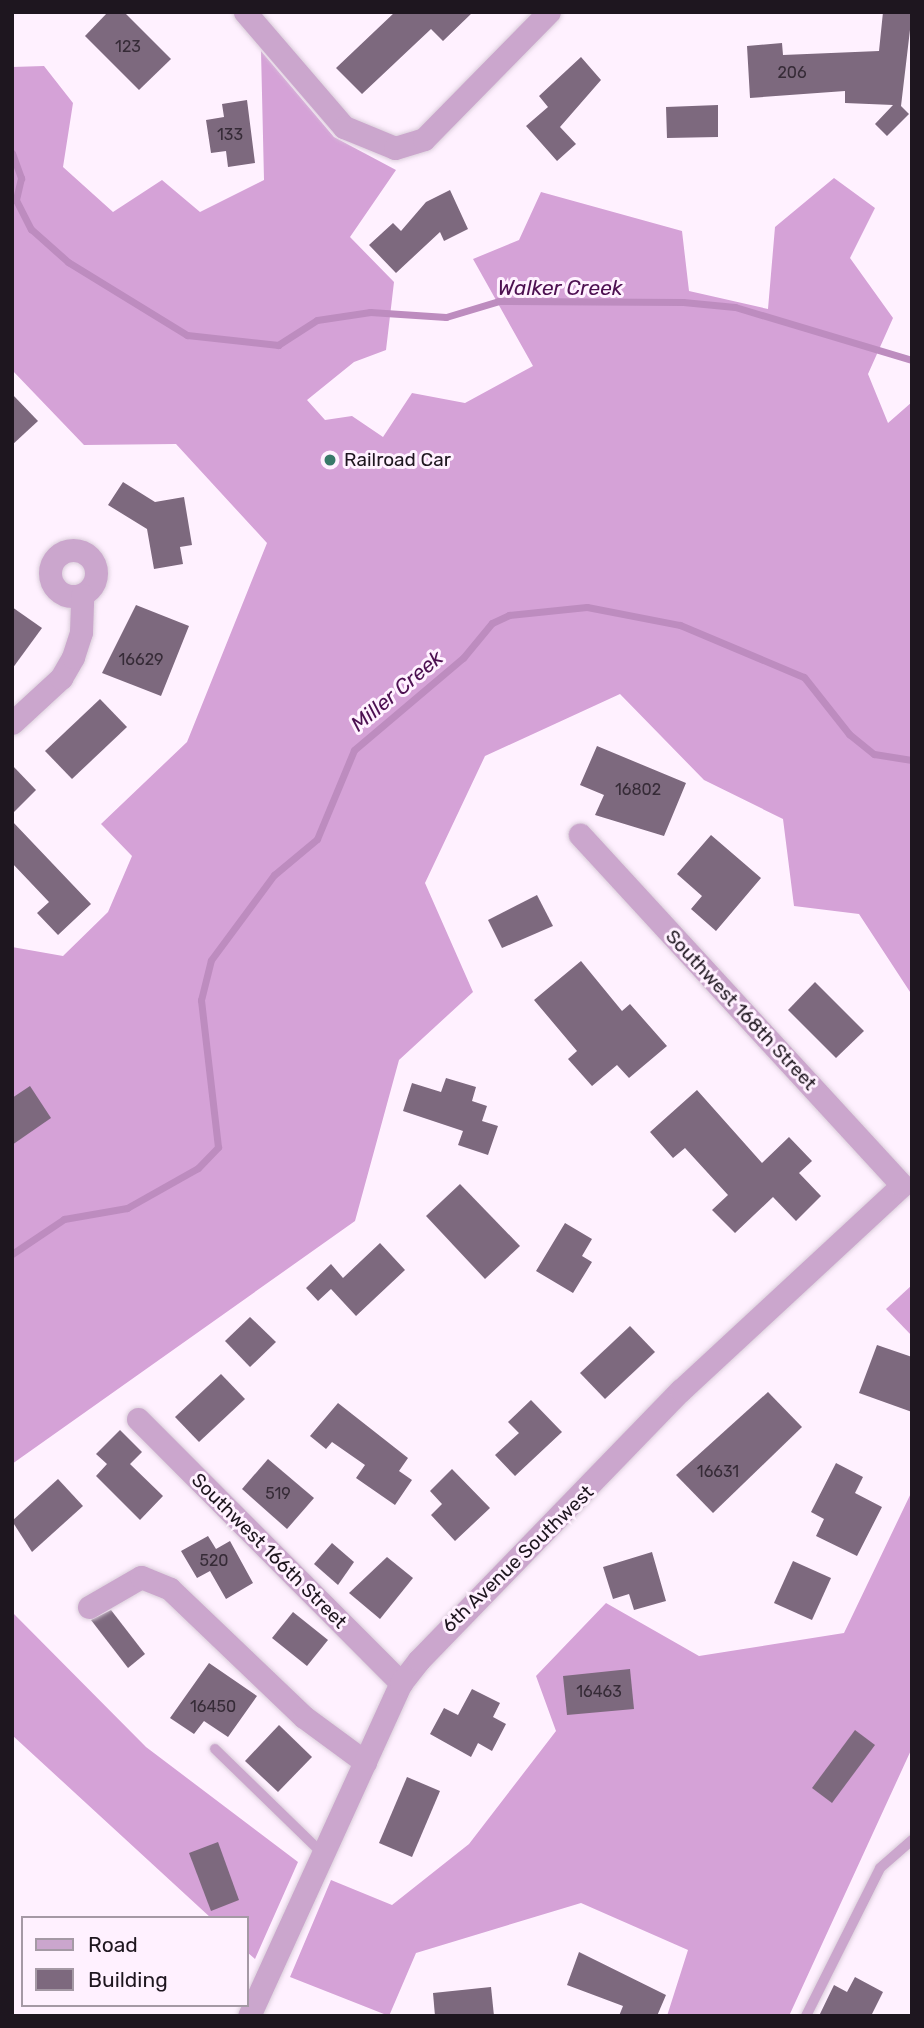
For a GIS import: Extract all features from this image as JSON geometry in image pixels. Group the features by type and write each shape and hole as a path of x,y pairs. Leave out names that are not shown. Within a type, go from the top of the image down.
{"street":[{"path":"244,12 344,127 396,148 424,139 550,12"},
{"path":"12,723 61,678 73,657 82,595"},
{"name":"Southwest 168th Street","path":"580,835 904,1189"},
{"name":"6th Avenue Southwest","path":"249,2016 401,1683 453,1619 550,1532 681,1390 904,1189"},
{"name":"Southwest 166th Street","path":"138,1419 401,1683"},
{"path":"89,1606 141,1577 170,1589 304,1717 365,1762"}],"lane":[{"path":"215,1749 323,1854"},
{"path":"806,2016 880,1868 912,1840"}],"shaded area":[{"path":"261,51 334,137 396,170 350,237 394,282 386,350 354,362 307,400 325,420 352,416 383,437 412,393 465,403 533,366 473,259 519,240 541,192 682,231 689,291 768,309 775,227 834,178 875,208 850,258 893,318 868,374 888,423 912,402 912,995 859,914 794,906 783,819 704,780 620,694 485,756 425,883 473,992 399,1060 355,1221 12,1464 12,947 63,956 108,912 132,856 101,824 187,742 267,543 176,444 84,445 12,370 12,67 44,66 73,103 63,167 113,212 162,180 200,212 264,180"},
{"path":"912,1285 912,1336 886,1309"},
{"path":"912,1491 912,1748 789,2016 667,2016 688,1950 581,1903 416,1953 389,2016 290,1977 331,1880 392,1905 469,1844 556,1731 536,1676 606,1603 699,1656 844,1633"},
{"path":"12,1612 146,1747 298,1862 255,1959 248,1953 248,1916 209,1916 12,1735"}],"building":[{"path":"108,12 124,12 171,59 139,90 85,36"},
{"path":"395,12 473,12 443,41 431,29 362,94 336,68"},
{"path":"883,12 912,13 901,106 909,114 887,136 875,124 893,105 845,103 845,91 750,98 747,46 782,43 783,55 879,51"},
{"path":"581,57 601,80 560,127 576,144 557,161 526,126 548,107 539,96"},
{"path":"247,100 255,163 228,167 226,151 211,153 206,120 224,117 222,104"},
{"path":"718,105 718,137 667,138 666,107"},
{"path":"450,190 468,229 444,241 440,232 396,273 369,245 393,223 401,231 426,202"},
{"path":"12,394 38,421 12,445"},
{"path":"123,482 155,502 184,497 192,545 180,547 183,564 154,569 147,529 108,505"},
{"path":"136,605 189,626 161,696 102,673"},
{"path":"12,607 42,628 12,669"},
{"path":"100,699 127,727 72,779 45,751"},
{"path":"597,746 686,783 664,836 595,815 604,795 580,785"},
{"path":"12,765 36,790 12,814"},
{"path":"12,821 91,904 58,935 37,913 49,902 12,863"},
{"path":"711,835 761,878 716,931 691,909 702,896 677,874"},
{"path":"537,895 553,926 502,948 488,920"},
{"path":"581,961 622,1011 630,1004 667,1046 629,1078 617,1065 592,1086 568,1059 577,1051 534,1000"},
{"path":"815,982 864,1031 836,1058 788,1010"},
{"path":"446,1078 476,1087 472,1101 487,1106 482,1121 498,1126 488,1155 458,1145 463,1131 403,1111 412,1083 441,1092"},
{"path":"30,1086 51,1118 12,1145 12,1098"},
{"path":"697,1090 762,1163 789,1137 812,1161 799,1173 821,1196 796,1221 773,1197 735,1233 712,1210 728,1195 685,1148 673,1158 650,1132"},
{"path":"460,1184 520,1246 485,1279 426,1216"},
{"path":"565,1223 592,1239 582,1256 592,1262 573,1293 536,1271"},
{"path":"380,1243 405,1270 356,1316 331,1289 318,1301 306,1288 331,1264 343,1278"},
{"path":"250,1317 276,1342 250,1367 225,1341"},
{"path":"630,1326 655,1352 605,1399 580,1373"},
{"path":"877,1345 912,1357 912,1412 859,1393"},
{"path":"221,1374 245,1399 199,1442 175,1417"},
{"path":"768,1392 802,1427 713,1513 676,1475"},
{"path":"531,1400 562,1432 515,1476 495,1455 519,1433 508,1422"},
{"path":"338,1403 408,1458 399,1471 412,1480 395,1505 356,1478 365,1465 332,1442 326,1449 310,1436"},
{"path":"120,1430 142,1452 130,1464 163,1496 140,1520 96,1476 107,1464 96,1454"},
{"path":"268,1459 314,1498 287,1529 242,1489"},
{"path":"836,1463 863,1477 855,1493 882,1507 857,1556 816,1536 824,1519 811,1512"},
{"path":"452,1469 490,1508 455,1541 431,1515 442,1504 430,1491"},
{"path":"58,1479 83,1506 32,1552 12,1521"},
{"path":"208,1536 216,1549 230,1541 253,1583 226,1599 210,1571 197,1578 181,1551"},
{"path":"332,1543 354,1562 338,1585 314,1564"},
{"path":"652,1552 666,1601 634,1610 629,1594 613,1599 603,1567"},
{"path":"387,1557 413,1578 380,1619 349,1593"},
{"path":"793,1561 831,1578 812,1620 774,1603"},
{"path":"111,1610 145,1654 128,1668 91,1620"},
{"path":"293,1612 328,1640 307,1666 272,1638"},
{"path":"209,1663 257,1696 228,1737 204,1721 194,1734 170,1718"},
{"path":"630,1669 634,1709 567,1715 563,1676"},
{"path":"472,1689 500,1703 493,1717 506,1724 492,1751 478,1743 471,1757 430,1734 444,1708 458,1715"},
{"path":"279,1725 312,1757 278,1792 245,1761"},
{"path":"855,1730 875,1745 832,1803 812,1788"},
{"path":"407,1777 440,1791 412,1857 379,1843"},
{"path":"218,1842 239,1900 211,1911 189,1853"},
{"path":"579,1952 666,1995 657,2016 619,2016 623,2006 567,1985"},
{"path":"855,1977 883,1992 871,2016 819,2016 834,1985 847,1992"},
{"path":"491,1987 494,2016 435,2016 433,1993"}],"waterway":[{"name":"Walker Creek","path":"12,153 21,178 16,200 31,229 68,262 187,335 278,345 317,320 370,312 446,317 499,301 683,302 735,307 912,360"},
{"name":"Miller Creek","path":"12,1254 64,1219 127,1208 198,1168 218,1147 201,1000 211,960 274,875 317,839 354,750 463,658 492,623 509,615 587,607 680,625 804,677 849,734 874,754 912,760"}],"place":[{"name":"Railroad Car","path":"330,460"}]}
